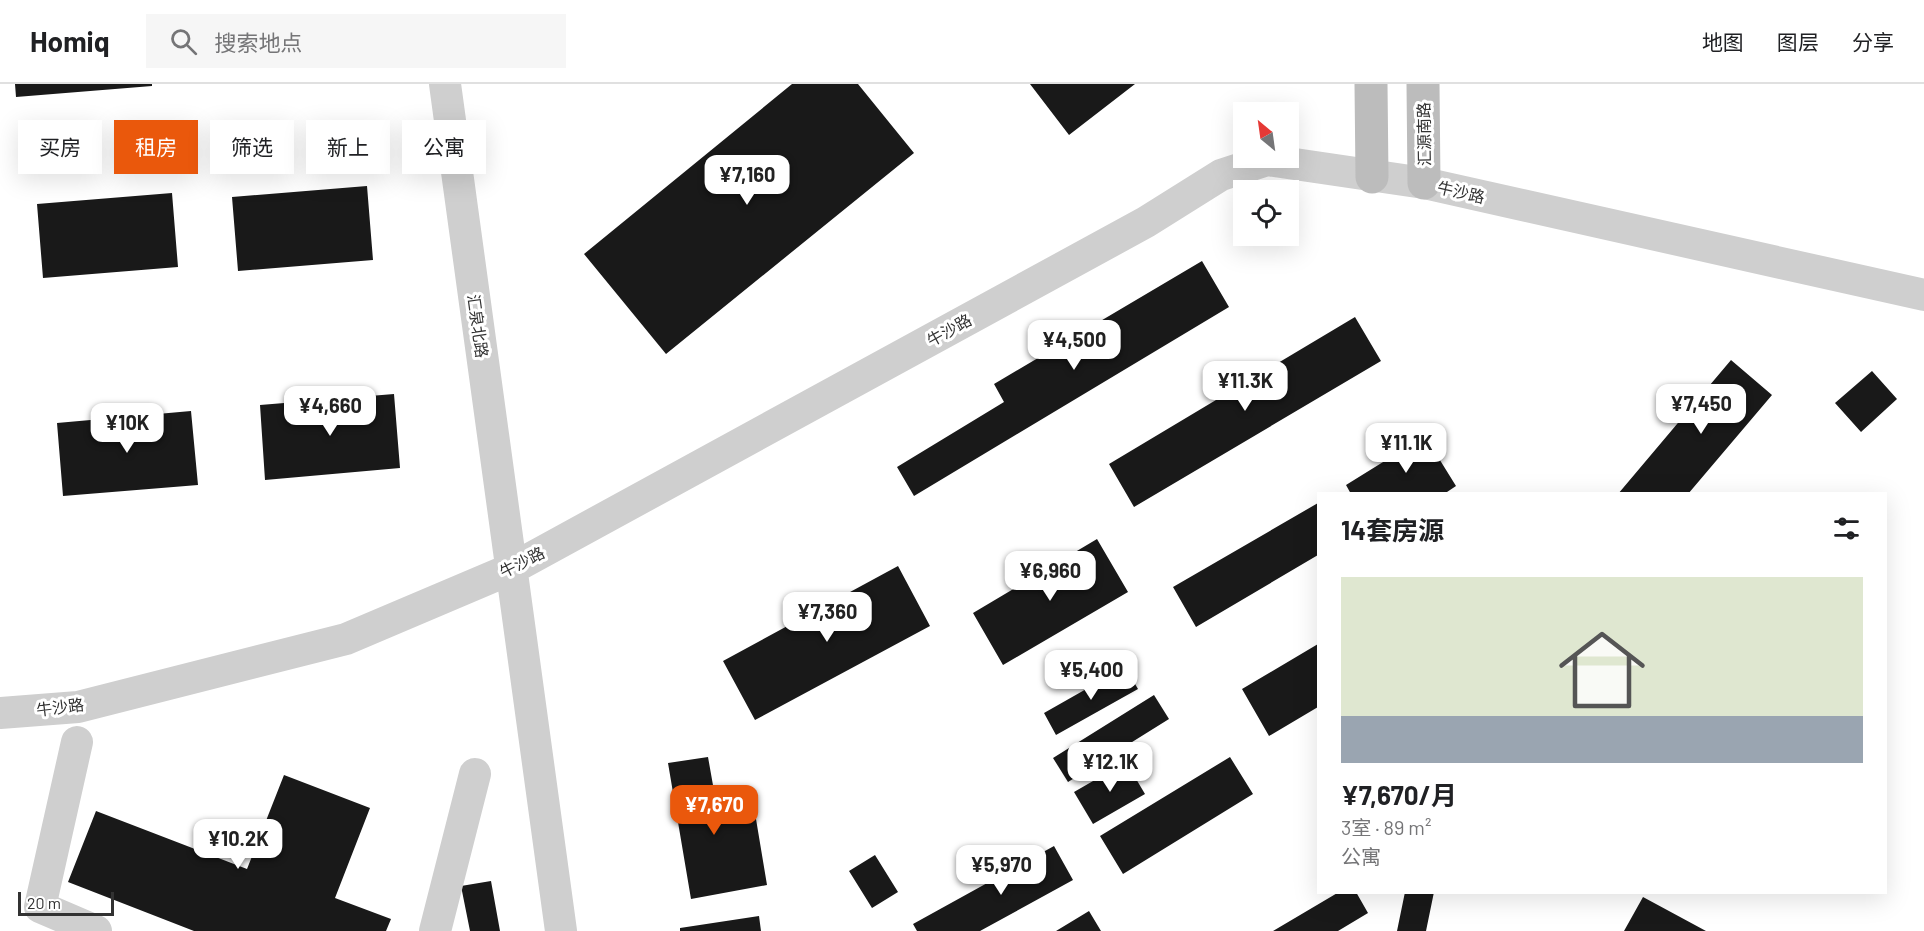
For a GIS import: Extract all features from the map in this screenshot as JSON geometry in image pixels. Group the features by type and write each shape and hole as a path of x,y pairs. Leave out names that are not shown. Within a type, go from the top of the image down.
{"street":[{"name":"汇泉北路","path":"445,84 561,931"},
{"path":"1371,84 1372,177"},
{"name":"汇源南路","path":"1423,84 1424,183"},
{"name":"牛沙路","path":"0,713 78,707 346,639 511,569 1146,222 1221,175 1267,160 1424,183 1924,296"},
{"path":"77,742 40,907 96,931"},
{"path":"435,931 475,774"}],"building":[{"path":"15,84 152,84 152,86 16,97"},
{"path":"792,84 858,84 914,153 666,354 584,254"},
{"path":"1030,84 1135,84 1069,135"},
{"path":"367,186 373,260 238,271 232,197"},
{"path":"172,193 178,267 43,278 37,204"},
{"path":"1202,261 1229,307 914,496 897,467 1004,402 994,384"},
{"path":"1355,317 1381,361 1134,507 1109,464"},
{"path":"1731,360 1772,395 1690,492 1620,492"},
{"path":"1872,371 1897,399 1861,432 1835,403"},
{"path":"394,394 400,468 265,480 260,405"},
{"path":"191,411 198,485 63,496 57,423"},
{"path":"1425,436 1456,486 1447,492 1350,492 1346,485"},
{"path":"1317,504 1317,556 1196,627 1173,587"},
{"path":"1097,539 1128,592 1003,665 973,613"},
{"path":"898,566 930,626 755,720 723,661"},
{"path":"1317,645 1317,708 1269,736 1242,689"},
{"path":"1125,667 1138,689 1056,735 1044,713"},
{"path":"1154,695 1169,719 1068,782 1053,758"},
{"path":"708,757 719,819 755,813 767,885 691,899 668,763"},
{"path":"1230,757 1253,794 1123,874 1100,836"},
{"path":"1126,762 1145,794 1093,824 1074,792"},
{"path":"284,775 370,808 335,898 391,919 386,931 194,931 68,882 96,811 247,869"},
{"path":"1054,846 1073,880 980,931 917,931 913,924"},
{"path":"875,855 898,892 872,908 849,871"},
{"path":"491,881 500,931 470,931 461,886"},
{"path":"1336,894 1357,894 1368,913 1338,931 1273,931"},
{"path":"1405,894 1434,894 1426,931 1397,931"},
{"path":"1643,897 1706,931 1624,931"},
{"path":"1089,911 1101,931 1056,931"},
{"path":"759,916 761,931 680,931 680,928"}]}
